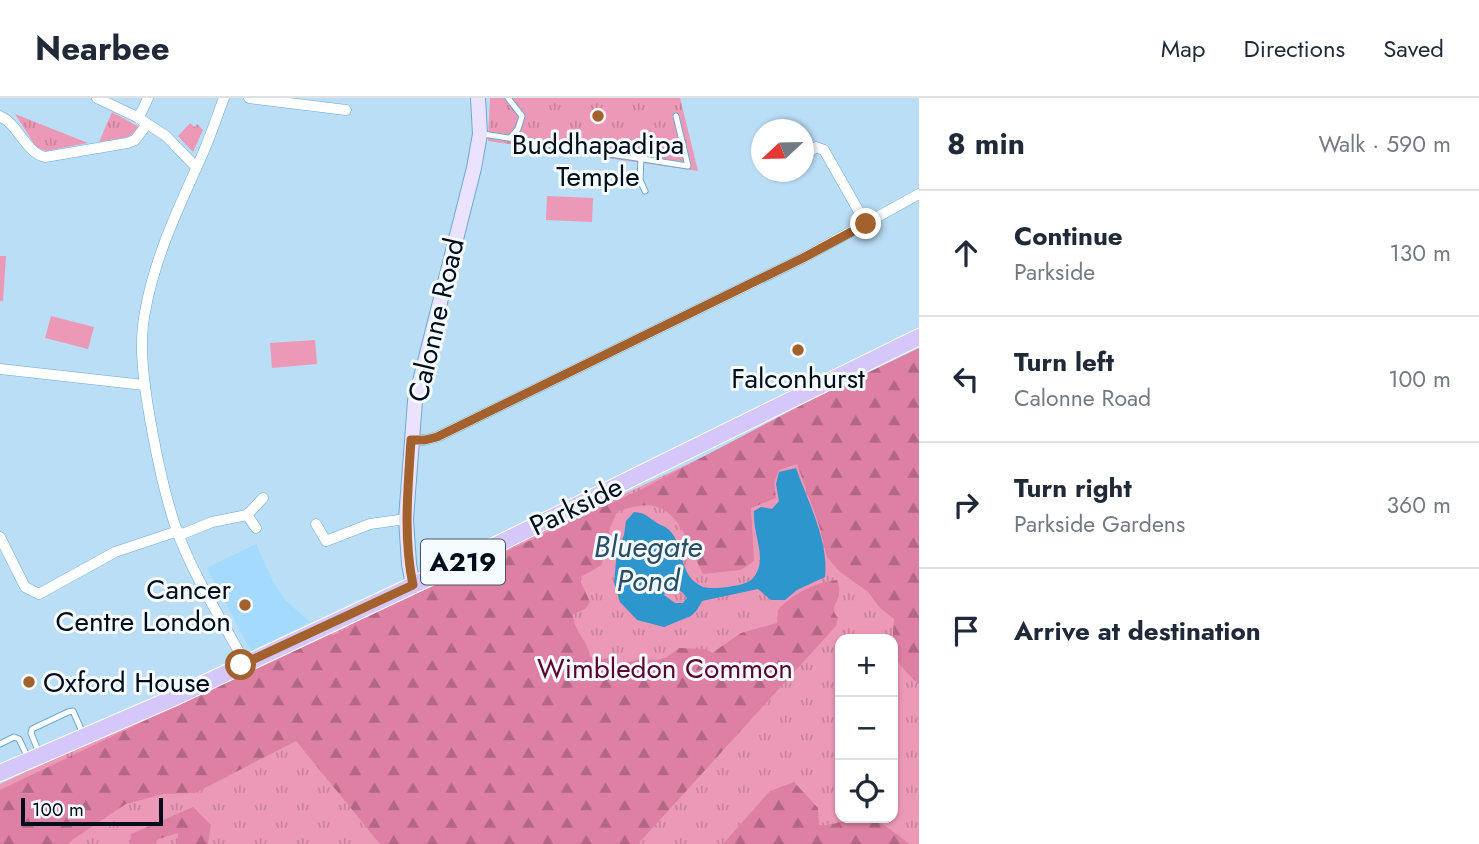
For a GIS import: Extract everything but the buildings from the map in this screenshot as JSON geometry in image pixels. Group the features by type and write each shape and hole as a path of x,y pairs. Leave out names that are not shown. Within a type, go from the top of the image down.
{"main road":[{"name":"Parkside","path":"0,773 171,699 413,585 919,337"}],"street":[{"path":"97,98 137,117 166,136 196,167"},
{"path":"137,117 148,98"},
{"path":"224,98 156,264 142,337 144,386 156,457 178,533 245,663"},
{"path":"249,98 346,110"},
{"name":"Calonne Road","path":"413,585 406,519 415,401 474,168 480,134 478,98"},
{"path":"4,118 34,152 45,157 127,143 135,139 147,124"},
{"path":"814,149 824,150 866,224"},
{"path":"411,440 437,437 780,269 919,194"},
{"path":"0,369 144,386"},
{"path":"0,537 25,587 39,594 115,552 247,514 263,498"},
{"path":"247,514 256,528"},
{"path":"316,524 326,541 370,524 406,519"}],"lane":[{"path":"508,98 522,116 518,129 511,137"},
{"path":"480,134 688,166 676,116"},
{"path":"641,158 640,180 645,191"},
{"path":"34,757 32,729 68,712 73,711 83,736"},
{"path":"0,744 14,737 19,739 34,757"}],"shaded area":[{"path":"256,544 284,599 310,622 251,651 207,568"}],"green space":[{"path":"490,98 680,98 698,171 488,141"},
{"path":"112,112 139,127 129,137 99,142"},
{"path":"15,114 88,143 46,151 36,147"},
{"path":"190,123 194,127 197,124 203,130 193,152 178,136"},
{"path":"547,196 593,198 592,222 546,220"},
{"path":"0,256 6,256 3,301 0,301"},
{"path":"51,316 94,327 88,349 45,338"},
{"path":"315,340 317,364 272,368 270,343"},
{"name":"Wimbledon Common","path":"919,348 919,684 898,662 898,634 893,634 894,619 880,608 868,592 839,571 827,557 819,525 797,464 779,470 774,483 776,498 751,508 754,561 741,570 703,574 682,530 664,510 652,506 636,506 617,512 600,566 579,578 590,602 585,609 573,614 578,631 590,656 595,660 608,658 621,664 641,659 657,660 667,657 679,648 706,649 712,653 741,633 777,623 778,610 805,590 837,580 839,586 839,596 834,608 838,618 836,626 638,844 380,844 296,741 195,793 163,794 126,804 69,844 0,844 0,790 328,633 334,635 349,627 350,623 642,489 809,401"},
{"name":"Wimbledon Common","path":"919,354 919,844 0,844 0,784"},
{"path":"794,782 818,808 819,825 880,823 909,844 723,844 770,791"},
{"path":"193,807 211,825 208,844 177,844 178,833 158,839 156,844 130,844 131,834"}],"water":[{"name":"Bluegate Pond","path":"796,468 821,536 825,577 797,590 785,600 771,600 758,589 702,601 691,616 664,627 637,620 620,602 614,583 617,551 624,535 626,521 634,512 647,516 671,532 685,568 701,586 724,587 744,584 751,580 757,572 760,559 754,511 761,507 772,509 779,501 776,484 779,472","holes":["675,589 687,598 683,603 675,603 664,595 666,591"]}],"place":[{"name":"Buddhapadipa Temple","path":"598,116"},
{"name":"Falconhurst","path":"798,350"},
{"name":"Cancer Centre London","path":"245,605"},
{"name":"Oxford House","path":"29,682"}],"route":[{"path":"241,665 413,585 406,519 411,440 437,437 803,258 866,224"}]}
